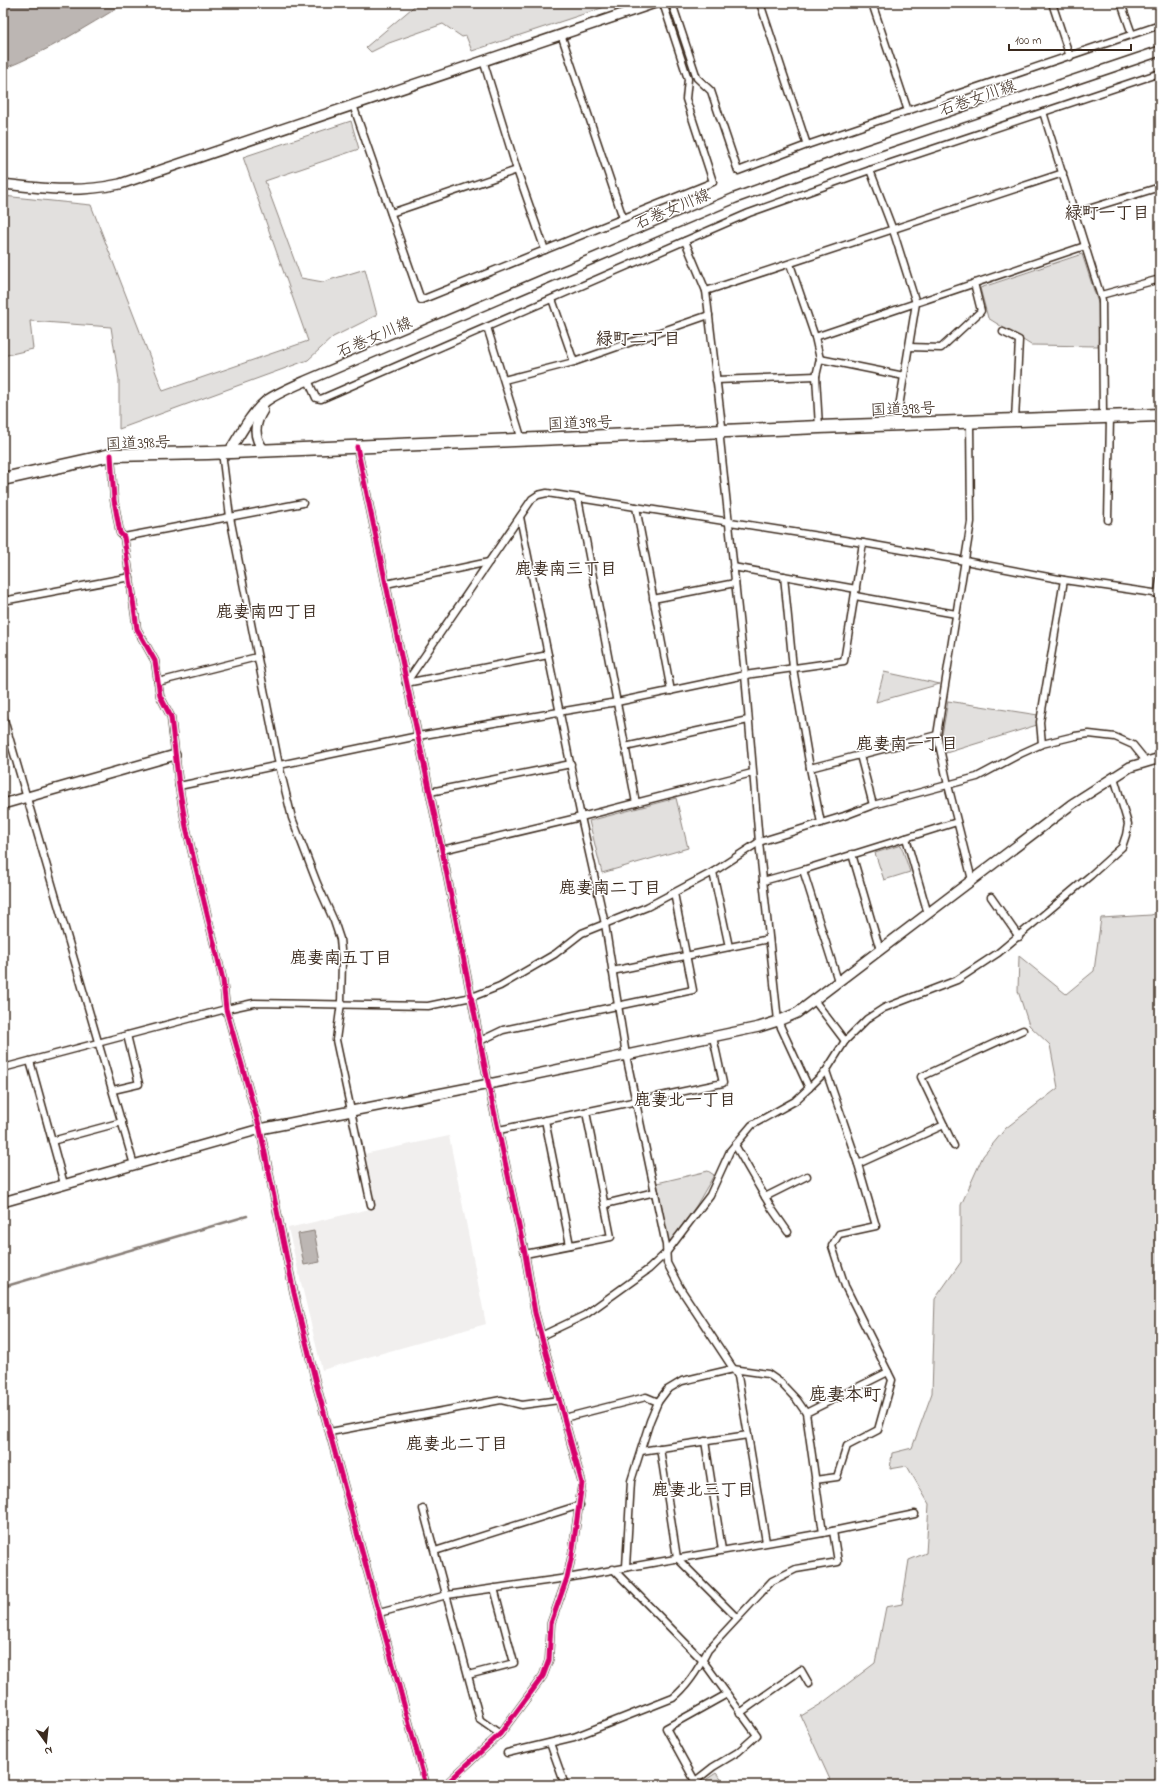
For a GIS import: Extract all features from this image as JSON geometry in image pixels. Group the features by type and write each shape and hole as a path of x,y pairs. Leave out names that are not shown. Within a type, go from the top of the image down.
{"highway":[{"name":"国道398号","path":"3,479 111,455 226,452 819,427 1160,415"}],"street":[{"path":"3,184 66,190 96,189 120,184 654,3"},
{"path":"354,105 421,300 713,182 686,99 688,79 663,3"},
{"path":"672,3 697,78 711,91 738,171 808,145 1070,57 1160,25"},
{"path":"760,3 808,145"},
{"path":"872,3 908,111"},
{"path":"1052,3 1070,57"},
{"path":"1121,3 1132,34"},
{"path":"561,34 623,218"},
{"name":"石巻女川線","path":"226,452 257,410 266,402 308,380 735,198 866,150 1160,51"},
{"path":"483,60 517,170 545,250"},
{"path":"308,380 316,398 322,400 749,213 870,170 1160,73"},
{"path":"1043,112 1102,300 1107,417 1108,520"},
{"path":"391,214 517,170"},
{"path":"870,170 893,230 916,303 896,425"},
{"path":"706,291 1063,173"},
{"path":"1075,213 1160,187"},
{"path":"685,241 706,291 709,315 722,432 720,439 728,522 745,675 752,773 778,1022 808,1088"},
{"path":"815,337 1085,246"},
{"path":"790,264 815,337 820,359 816,376 819,427"},
{"path":"1101,295 1160,279"},
{"path":"909,347 941,348 981,311 974,283"},
{"path":"552,299 574,362"},
{"path":"504,380 574,362 709,315"},
{"path":"487,327 522,440"},
{"path":"1003,332 1019,340 1015,420"},
{"path":"820,359 904,376"},
{"path":"716,380 816,376"},
{"path":"264,450 258,440 255,424 262,412 276,396"},
{"path":"970,422 971,522 937,735 972,880"},
{"path":"357,447 442,850 480,1041 525,1254 535,1313 582,1483 580,1505 567,1578 551,1623 549,1660 543,1676 500,1734 445,1785"},
{"path":"226,452 230,517 279,765 292,818 340,939 342,961 341,1003 336,1040 371,1205"},
{"path":"111,455 116,514 120,533 124,537 138,629 154,661 160,696 171,717 179,786 186,826 223,980 226,1009 260,1129 294,1293 330,1432 426,1785"},
{"path":"406,683 532,500 538,495 547,493 863,543 1064,580 1159,595 1160,579"},
{"path":"578,498 636,803"},
{"path":"124,537 303,503"},
{"path":"636,507 671,690"},
{"path":"520,517 561,712 581,817 605,924 626,1055 637,1101 666,1245 667,1262 680,1288 738,1376 766,1542"},
{"path":"179,786 418,736 617,702 745,675 844,661 863,543"},
{"path":"386,584 489,562"},
{"path":"734,567 856,589"},
{"path":"784,576 793,668 821,822"},
{"path":"3,601 130,577"},
{"path":"1042,744 1040,722 1064,580"},
{"path":"653,599 735,583"},
{"path":"855,596 956,614"},
{"path":"406,683 548,655"},
{"path":"158,682 257,657"},
{"path":"3,716 134,1165"},
{"path":"625,747 748,720"},
{"path":"3,1068 226,1009 254,1003 341,1003 428,1006 472,997 500,986 555,954 582,933 647,907 713,872 759,842 873,805 977,777 1042,744 1075,736 1098,734 1115,737 1133,745 1146,762"},
{"path":"810,768 937,735"},
{"path":"3,804 175,755"},
{"path":"860,755 873,805"},
{"path":"3,1202 260,1129 489,1084 778,1022 798,1013 1072,804 1130,767 1160,758"},
{"path":"430,792 571,764"},
{"path":"442,850 581,817 752,773"},
{"path":"541,1336 585,1315 649,1269 666,1254 710,1195 730,1151 752,1125 795,1100 826,1071 845,1041 867,1019 884,1008 957,980 998,953 1019,937 1122,847 1128,824 1114,777"},
{"path":"763,881 957,822"},
{"path":"906,838 928,914"},
{"path":"852,854 880,950"},
{"path":"803,870 838,981"},
{"path":"713,872 729,947"},
{"path":"480,1041 503,1030 693,990 674,893"},
{"path":"991,897 1019,937"},
{"path":"612,971 769,939"},
{"path":"814,1000 845,1041"},
{"path":"954,1146 921,1077 1024,1030"},
{"path":"113,1090 139,1084 127,1035"},
{"path":"499,1130 723,1083 713,1037"},
{"path":"30,1061 64,1184"},
{"path":"815,1480 837,1477 847,1446 878,1430 892,1380 845,1286 832,1246 839,1234 876,1226 858,1164 826,1071"},
{"path":"525,1254 611,1237 586,1112"},
{"path":"545,1120 570,1245"},
{"path":"52,1141 122,1122"},
{"path":"858,1164 944,1125"},
{"path":"735,1145 765,1197 788,1232"},
{"path":"765,1197 807,1176"},
{"path":"605,1204 655,1192"},
{"path":"626,1567 631,1481 650,1421 658,1402 667,1390 682,1381 733,1369 768,1374 781,1383 797,1400 806,1413 823,1533"},
{"path":"806,1413 888,1372"},
{"path":"564,1418 646,1397 658,1402"},
{"path":"330,1432 501,1400 522,1404 560,1400"},
{"path":"641,1451 748,1435"},
{"path":"705,1441 722,1550"},
{"path":"660,1448 678,1558 737,1618"},
{"path":"435,1551 580,1505"},
{"path":"423,1509 480,1720 500,1734"},
{"path":"379,1614 447,1595 567,1578 823,1533 915,1514"},
{"path":"507,1754 574,1737 673,1698 680,1693 702,1662 708,1650 772,1582 796,1569 838,1562 833,1531"},
{"path":"612,1569 702,1662 727,1694 757,1735 738,1752 713,1767 693,1783 666,1728 727,1694"},
{"path":"468,1675 514,1663 494,1588"},
{"path":"740,1713 801,1670 809,1684"},
{"path":"550,1743 565,1785"}],"shaded area":[{"path":"3,3 126,3 50,47 3,69"},
{"path":"418,3 617,3 472,51 466,36 462,37 443,24 389,43 371,52 366,47"},
{"path":"351,121 359,149 265,181 301,278 323,282 365,269 377,315 333,337 308,360 119,429 119,380 111,327 30,321 33,349 3,356 3,196 91,205 163,391 308,341 243,157"},
{"path":"1082,254 1100,309 1098,346 1031,345 988,318 980,288"},
{"path":"884,672 940,684 876,702"},
{"path":"948,701 1038,715 1037,725 946,753 942,735"},
{"path":"676,798 688,848 602,873 589,821"},
{"path":"901,845 910,872 884,880 875,853"},
{"path":"1160,912 1160,1785 829,1785 832,1784 801,1716 821,1704 875,1663 886,1607 902,1604 909,1560 926,1553 929,1504 907,1466 890,1469 892,1453 912,1448 932,1393 935,1299 961,1262 961,1205 983,1156 1006,1128 1058,1088 1050,1045 1029,1025 1018,991 1019,956 1066,994 1094,971 1101,918 1151,915"},
{"path":"449,1136 486,1324 322,1370 288,1228 374,1208 364,1154"},
{"path":"708,1171 714,1175 696,1206 669,1243 657,1183"},
{"path":"314,1231 320,1262 304,1265 298,1234"},
{"path":"716,1773 726,1785 698,1785"}],"waterway":[{"path":"3,1287 247,1216"}],"cycle path":[{"path":"357,447 442,850 490,1092 525,1254 535,1313 582,1483 572,1555 567,1578 551,1623 549,1660 543,1676 500,1734 445,1785"},
{"path":"111,455 114,500 120,533 124,537 137,629 155,661 160,696 171,717 179,786 186,827 223,980 226,1009 260,1129 294,1293 317,1387 426,1785"}],"district":[{"name":"緑町一丁目","path":"1107,212"},
{"name":"緑町二丁目","path":"638,338"},
{"name":"鹿妻南三丁目","path":"566,568"},
{"name":"鹿妻南四丁目","path":"267,611"},
{"name":"鹿妻南一丁目","path":"907,743"},
{"name":"鹿妻南二丁目","path":"610,887"},
{"name":"鹿妻南五丁目","path":"341,957"},
{"name":"鹿妻北一丁目","path":"685,1099"},
{"name":"鹿妻本町","path":"845,1394"},
{"name":"鹿妻北二丁目","path":"457,1443"},
{"name":"鹿妻北三丁目","path":"703,1489"}]}
